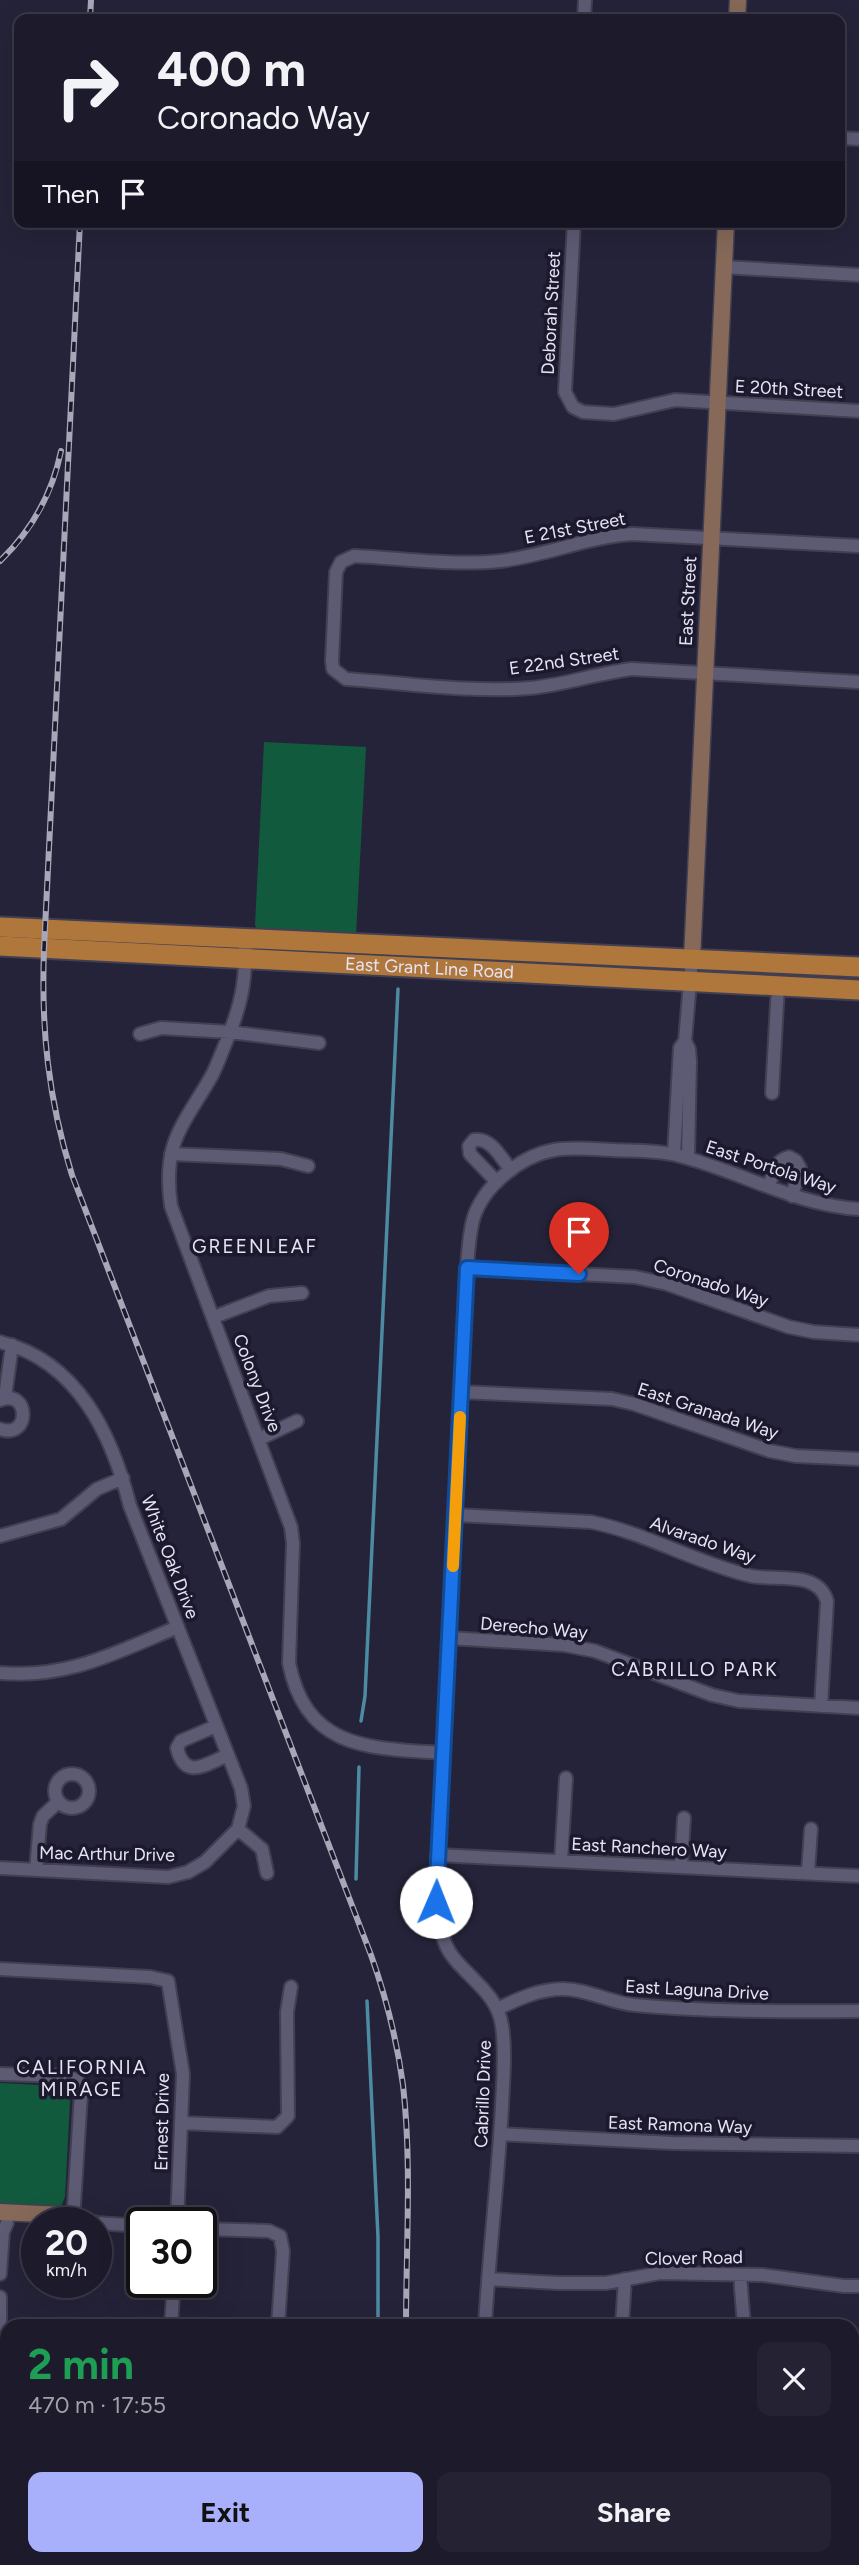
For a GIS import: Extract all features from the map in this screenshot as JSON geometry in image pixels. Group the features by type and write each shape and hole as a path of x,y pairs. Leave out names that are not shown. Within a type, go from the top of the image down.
{"main road":[{"name":"East Grant Line Road","path":"0,927 859,967"},
{"name":"East Grant Line Road","path":"0,946 859,990"}],"street":[{"name":"Deborah Street","path":"570,404 565,392 573,228"},
{"name":"East Street","path":"685,1041 692,958 726,228"},
{"path":"724,267 859,275"},
{"name":"E 20th Street","path":"570,404 583,412 614,414 625,414 675,400 859,411"},
{"name":"E 21st Street","path":"358,680 338,676 332,661 336,572 341,562 354,556 500,561 610,535 632,534 859,546"},
{"name":"E 22nd Street","path":"358,680 480,688 532,688 632,669 859,682"},
{"name":"Colony Drive","path":"244,938 246,959 241,1005 212,1075 180,1125 171,1154 168,1186 171,1206 291,1527 293,1543 289,1662 292,1680 302,1701 331,1732 352,1743 443,1753"},
{"path":"772,1093 778,986"},
{"path":"140,1034 161,1028 230,1032 319,1043"},
{"path":"674,1154 680,1048 685,1041 690,1049 688,1158"},
{"path":"497,1182 470,1154 469,1146 474,1140 489,1142 511,1170"},
{"name":"East Portola Way","path":"511,1170 532,1157 552,1150 578,1148 674,1154 815,1203 859,1209"},
{"path":"171,1154 281,1159 308,1166"},
{"path":"769,1187 777,1163 789,1157 796,1161 800,1168 792,1196"},
{"name":"Cabrillo Drive","path":"485,2319 500,2134 504,2049 502,2024 485,1989 453,1957 447,1945 436,1902 437,1855 470,1235 482,1200 511,1170"},
{"name":"Coronado Way","path":"467,1268 635,1277 667,1284 789,1327 814,1332 859,1335"},
{"path":"214,1317 270,1296 302,1293"},
{"path":"0,1429 8,1432 17,1428 23,1420 23,1410 18,1402 3,1398 6,1344"},
{"name":"White Oak Drive","path":"6,1344 42,1358 65,1376 85,1397 98,1420 123,1478 131,1506 241,1788 244,1806 238,1829"},
{"name":"East Granada Way","path":"461,1392 612,1399 634,1404 770,1451 796,1457 859,1459"},
{"path":"259,1439 297,1421"},
{"path":"0,1536 61,1519 97,1489 123,1478"},
{"name":"Alvarado Way","path":"455,1515 602,1524 730,1570 818,1585 827,1601 821,1706"},
{"path":"0,1673 27,1675 56,1672 85,1664 178,1627"},
{"name":"Derecho Way","path":"449,1639 565,1645 595,1651 712,1695 739,1701 859,1708"},
{"path":"216,1726 181,1741 177,1748 180,1759 191,1768 228,1755"},
{"path":"561,1861 566,1778"},
{"path":"36,1870 40,1824 43,1816 58,1802"},
{"path":"681,1867 684,1818"},
{"path":"238,1829 262,1849 267,1873"},
{"name":"Mac Arthur Drive","path":"0,1868 168,1877 188,1872 205,1862 238,1829"},
{"path":"808,1872 811,1829"},
{"name":"East Ranchero Way","path":"437,1855 859,1876"},
{"name":"Ernest Drive","path":"0,1969 149,1977 168,1981 183,2074 178,2207"},
{"path":"181,2123 277,2127 288,2116 287,2012 291,1987"},
{"name":"East Laguna Drive","path":"497,2009 547,1990 564,1989 635,2006 734,2011 859,2011"},
{"path":"0,2074 66,2076 78,2081 81,2094 71,2207"},
{"name":"East Ramona Way","path":"500,2134 672,2143 859,2146"},
{"path":"2,2219 21,2218"},
{"path":"2,2219 21,2222"},
{"path":"0,2274 2,2219"},
{"path":"217,2229 269,2231 280,2236 283,2251 278,2319"},
{"name":"Clover Road","path":"488,2279 606,2283 660,2273 740,2275 844,2287 859,2286"},
{"path":"740,2275 743,2319"},
{"path":"622,2319 625,2279"},
{"path":"0,2297 0,2355"},
{"path":"171,2319 173,2298"}],"green space":[{"path":"264,742 366,747 356,935 258,930 255,925"},
{"path":"0,2083 57,2086 68,2093 70,2101 65,2197 61,2207 0,2209"}],"waterway":[{"path":"361,1721 365,1696 398,989"},
{"path":"356,1879 359,1767"},
{"path":"367,2001 378,2237 378,2319"}],"railway":[{"path":"90,14 91,0"},
{"path":"80,228 44,949 45,1035 52,1091 72,1175 371,1955 386,2003 401,2069 406,2115 406,2319"},
{"path":"0,561 22,537 39,511 52,482 61,451"}],"slow traffic":[{"path":"453,1566 460,1417"}],"district":[{"name":"GREENLEAF","path":"255,1246"},
{"name":"CABRILLO PARK","path":"695,1669"},
{"name":"CALIFORNIA MIRAGE","path":"82,2078"}],"route":[{"path":"436,1902 467,1268 579,1274"}]}
